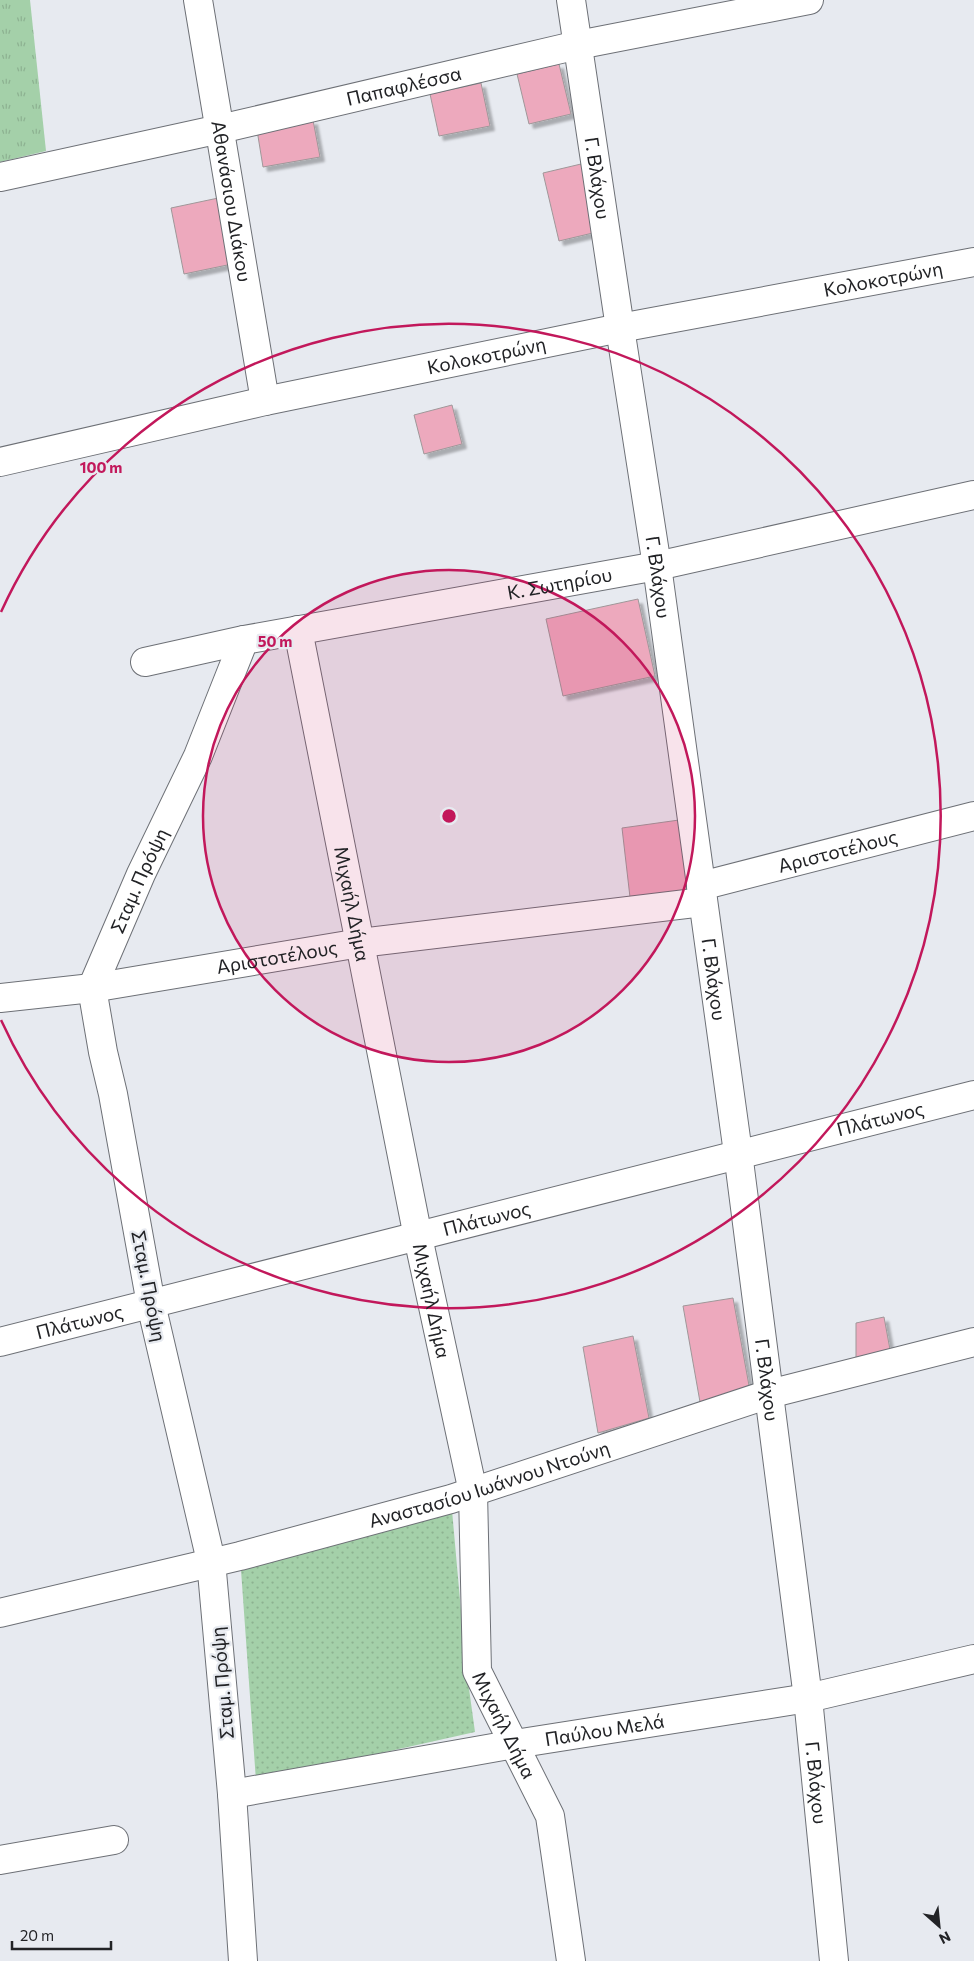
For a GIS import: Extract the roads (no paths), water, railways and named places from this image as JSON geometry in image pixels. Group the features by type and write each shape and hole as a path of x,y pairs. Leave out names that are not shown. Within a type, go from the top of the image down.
{"street":[{"name":"Αθανάσιου Διάκου","path":"198,0 265,401"},
{"name":"Γ. Βλάχου","path":"571,0 657,566 738,1153 808,1698 834,1961"},
{"name":"Παπαφλέσσα","path":"0,177 220,129 578,45 809,0"},
{"name":"Κολοκοτρώνη","path":"0,462 265,401 620,328 974,262"},
{"name":"Κ. Σωτηρίου","path":"145,662 244,640 657,566 974,495"},
{"name":"Μιχαήλ Δήμα","path":"298,630 418,1237 474,1492 477,1671 550,1816 571,1961"},
{"name":"Σταμ. Πρόψη","path":"243,1961 232,1794 211,1562 150,1304 113,1094 103,1052 92,988 142,874 198,756 244,640"},
{"name":"Αριστοτέλους","path":"0,998 92,988 360,943 702,894 974,816"},
{"name":"Πλάτωνος","path":"0,1342 418,1237 738,1153 974,1095"},
{"name":"Αναστασίου Ιωάννου Ντούνη","path":"0,1613 240,1556 474,1492 769,1394 974,1342"},
{"name":"Παύλου Μελά","path":"232,1794 515,1744 808,1698 974,1659"},
{"path":"0,1860 114,1840"}]}
